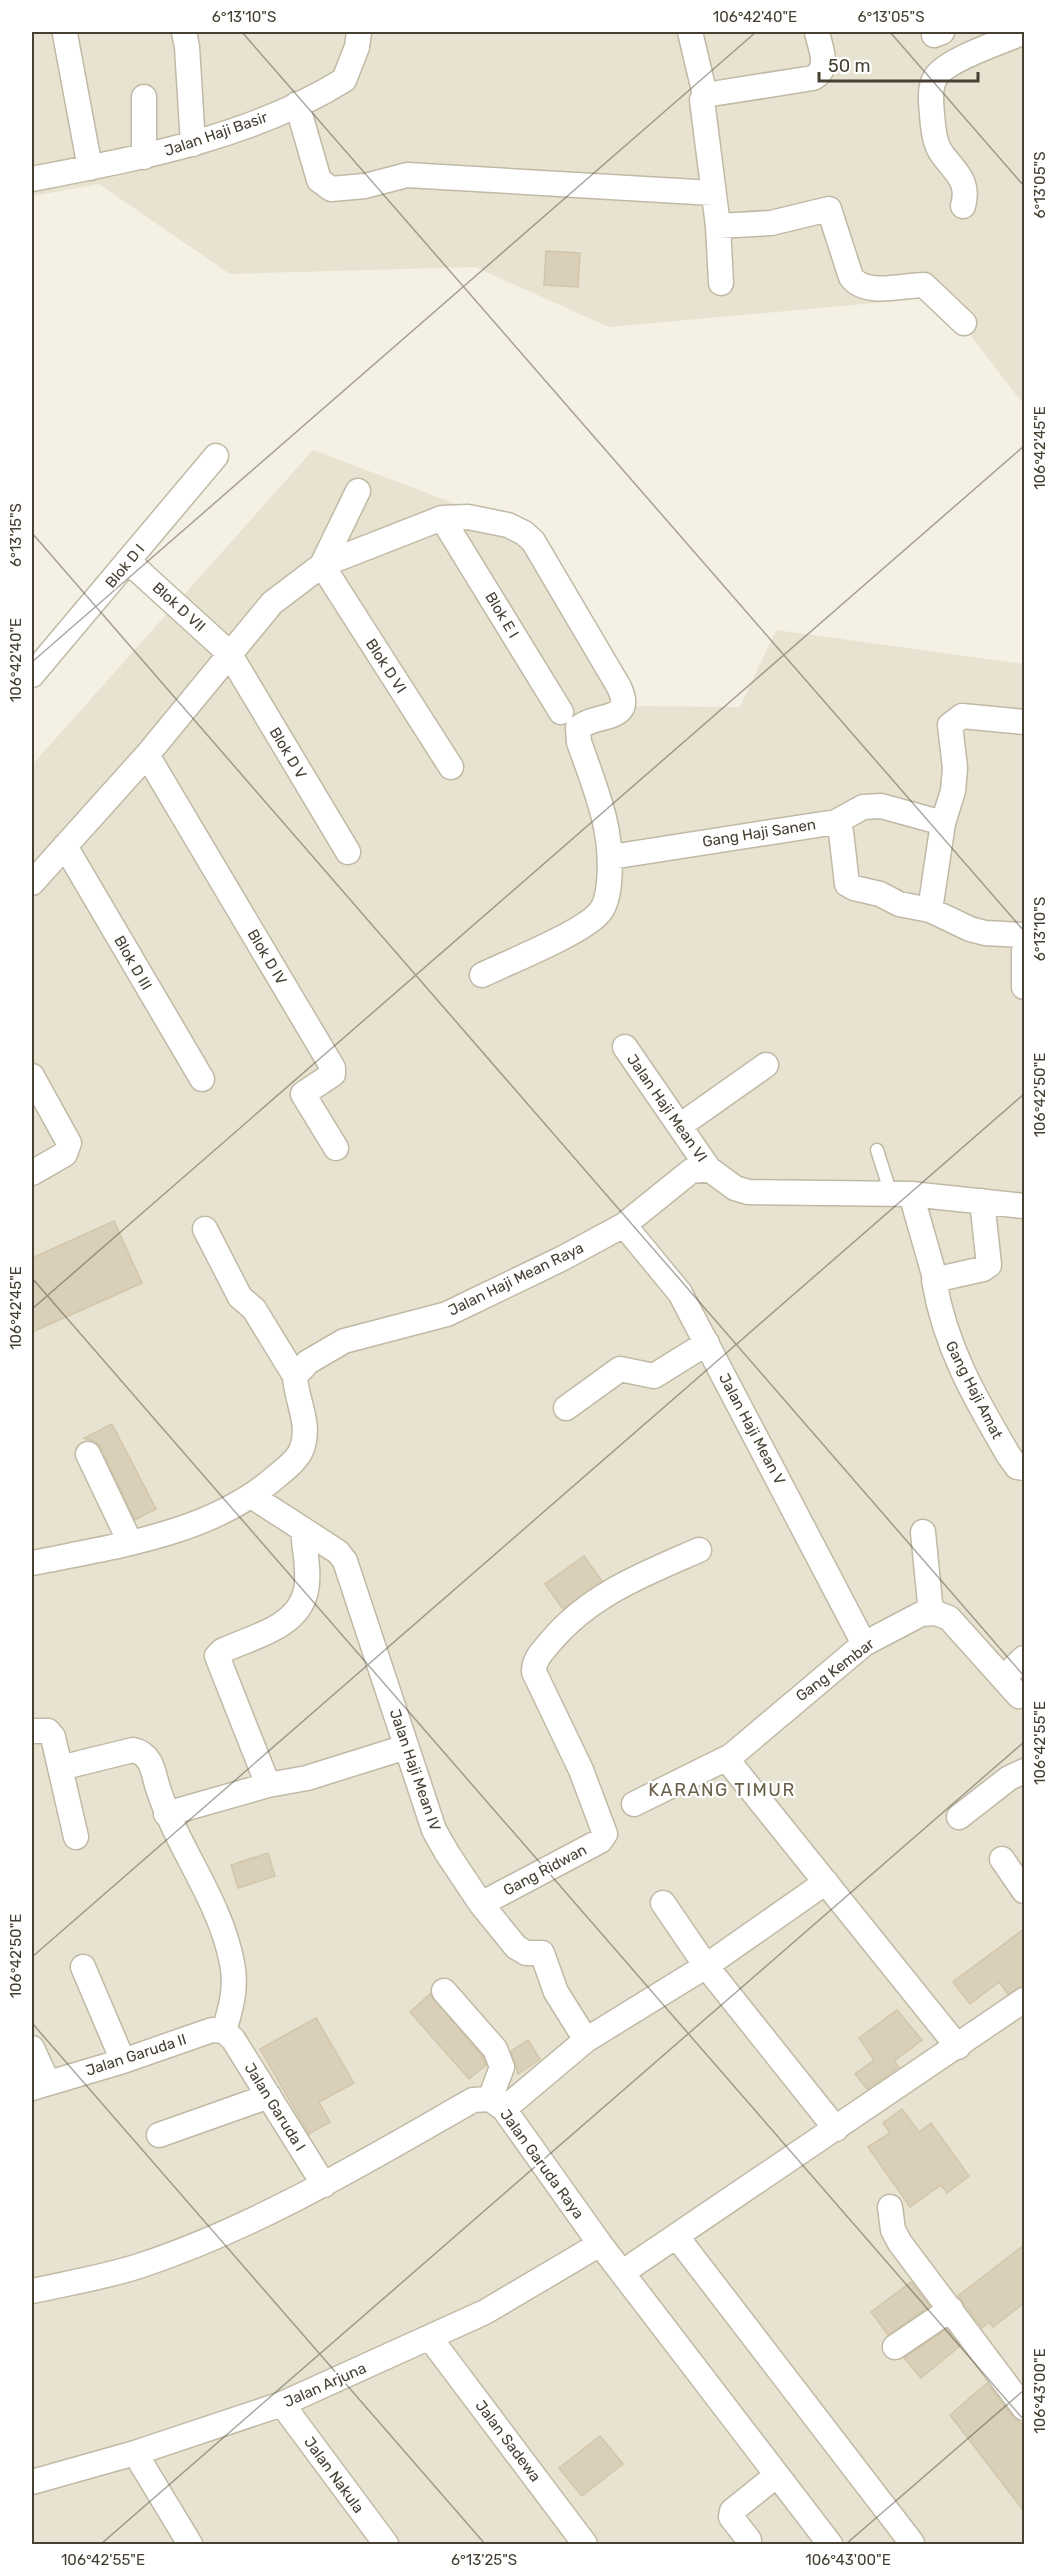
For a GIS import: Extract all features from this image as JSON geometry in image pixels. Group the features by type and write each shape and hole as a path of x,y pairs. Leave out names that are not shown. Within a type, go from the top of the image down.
{"street":[{"path":"184,32 193,144"},
{"name":"Jalan Haji Basir","path":"32,179 144,157 193,144 297,104 344,80 357,47 358,32"},
{"path":"690,32 705,96 702,100 718,226 721,283"},
{"path":"705,96 813,78 823,70 817,32"},
{"path":"963,206 966,194 963,179 941,153 934,134 931,100 933,84 936,76 948,66 1024,32"},
{"path":"64,34 90,168"},
{"path":"144,96 144,157"},
{"path":"297,104 320,180 331,189 365,186 407,175 713,193"},
{"path":"718,226 771,223 829,210 851,277 856,284 871,289 924,285 964,323"},
{"name":"Blok D I","path":"32,675 216,456"},
{"path":"322,565 358,491"},
{"path":"32,883 147,755 272,603 322,565 442,518 468,517 508,525 524,533 533,541 620,687 625,702 623,708 612,715 587,721 578,728 579,742 608,825 611,857 608,895 601,912 585,925 482,975"},
{"name":"Blok E I","path":"442,518 561,712"},
{"name":"Blok D VII","path":"129,562 229,653"},
{"name":"Blok D VI","path":"322,565 451,766"},
{"name":"Blok D V","path":"229,653 348,852"},
{"path":"930,910 943,823 953,791 955,768 950,737 953,721 962,716 1024,722"},
{"name":"Blok D IV","path":"147,755 333,1068 333,1074 303,1094 336,1148"},
{"path":"836,822 862,807 881,806 943,823"},
{"name":"Gang Haji Sanen","path":"611,857 836,822 841,832 847,884 880,894 899,904 930,910 985,933 1024,935"},
{"name":"Blok D III","path":"65,846 202,1079"},
{"path":"1024,951 1024,987"},
{"name":"Jalan Haji Mean VI","path":"625,1047 681,1125 709,1169"},
{"path":"681,1125 766,1065"},
{"path":"32,1076 69,1143 65,1154 32,1173"},
{"path":"709,1169 735,1188 748,1192 901,1194 1024,1206"},
{"name":"Jalan Haji Mean Raya","path":"295,1376 308,1362 344,1341 447,1314 563,1258 624,1225 691,1171 709,1169"},
{"name":"Gang Haji Amat","path":"901,1194 935,1278 940,1315 953,1353 1009,1456 1017,1467 1024,1468"},
{"path":"935,1278 983,1269 989,1265 982,1201"},
{"name":"Jalan Haji Mean V","path":"624,1225 680,1293 864,1644"},
{"path":"32,1563 184,1528 253,1497 291,1464 302,1450 305,1435 304,1409 296,1390 295,1376 257,1314 240,1297 205,1229"},
{"path":"566,1408 620,1369 654,1376 707,1342"},
{"path":"88,1454 130,1542"},
{"name":"Jalan Haji Mean IV","path":"253,1497 338,1552 345,1561 435,1830 447,1853 482,1904 516,1947 526,1953 542,1953 556,1992 586,2040"},
{"path":"268,1785 217,1656 222,1651 279,1627 294,1614 302,1603 306,1590 303,1529"},
{"path":"923,1532 932,1612 949,1617 1023,1700"},
{"name":"Gang Ridwan","path":"482,1904 600,1841 605,1834 581,1770 534,1672 534,1663 564,1625 595,1600 622,1583 699,1550"},
{"name":"Gang Kembar","path":"634,1804 731,1756 864,1644 921,1614 932,1612"},
{"path":"1003,1678 1024,1658"},
{"path":"32,1731 43,1730 51,1733 76,1838"},
{"path":"166,1814 268,1785 307,1778 406,1747"},
{"path":"60,1768 134,1750 142,1752 150,1761 166,1814 220,1922 232,1964 235,1992 224,2031"},
{"path":"731,1756 733,1767 958,2047"},
{"path":"959,1817 1009,1778 1024,1771"},
{"path":"1002,1859 1024,1891"},
{"path":"497,2104 586,2040 706,1966 826,1882"},
{"path":"663,1904 706,1966 836,2129"},
{"path":"83,1967 123,2061"},
{"path":"444,1990 495,2049 502,2067 497,2104"},
{"path":"623,2272 958,2047 1024,2000"},
{"name":"Jalan Garuda II","path":"32,2048 40,2086 123,2061 212,2030 224,2031"},
{"name":"Jalan Garuda I","path":"224,2031 233,2039 324,2185"},
{"path":"159,2135 269,2096"},
{"name":"Jalan Garuda Raya","path":"32,2291 104,2276 193,2245 324,2185 473,2100 497,2104 600,2244 830,2544"},
{"path":"890,2207 893,2230 900,2243 1024,2408"},
{"path":"676,2237 912,2543"},
{"name":"Jalan Arjuna","path":"32,2482 135,2453 282,2404 485,2312 600,2244"},
{"path":"895,2348 951,2308"},
{"name":"Jalan Sadewa","path":"430,2338 585,2544"},
{"name":"Jalan Nakula","path":"282,2404 386,2544"},
{"path":"135,2453 190,2544"},
{"path":"749,2540 731,2517 732,2511 777,2475"}],"lane":[{"path":"877,1150 901,1194"}],"shaded area":[{"path":"32,32 1024,32 1024,405 941,297 609,327 475,267 230,274 99,184 32,196"},
{"path":"313,450 528,531 623,706 740,707 776,630 1024,664 1024,2544 32,2544 32,765"}],"building":[{"path":"546,251 580,253 578,287 544,285"},
{"path":"114,1221 142,1283 32,1332 32,1258"},
{"path":"112,1424 156,1509 135,1520 101,1448 96,1442 84,1438"},
{"path":"584,1556 602,1581 563,1609 545,1584"},
{"path":"268,1853 275,1876 238,1888 231,1865"},
{"path":"1024,1929 1024,1986 1008,1994 999,1982 970,2004 953,1982"},
{"path":"430,1994 483,2057 486,2065 469,2079 410,2012"},
{"path":"897,2010 922,2040 894,2061 899,2067 867,2089 855,2074 874,2060 859,2038"},
{"path":"316,2018 354,2083 319,2102 330,2122 309,2134 260,2049"},
{"path":"528,2040 540,2059 518,2074 511,2051"},
{"path":"902,2109 919,2132 931,2123 969,2176 947,2193 941,2185 910,2207 868,2147 890,2133 883,2123"},
{"path":"1024,2245 1024,2303 993,2327 989,2322 982,2328 958,2296"},
{"path":"911,2282 930,2306 888,2335 871,2312"},
{"path":"947,2329 960,2346 921,2378 904,2358"},
{"path":"987,2383 1013,2417 1024,2426 1024,2511 950,2415"},
{"path":"600,2436 623,2464 582,2496 559,2468"}],"district":[{"name":"KARANG TIMUR","path":"722,1790"}]}
